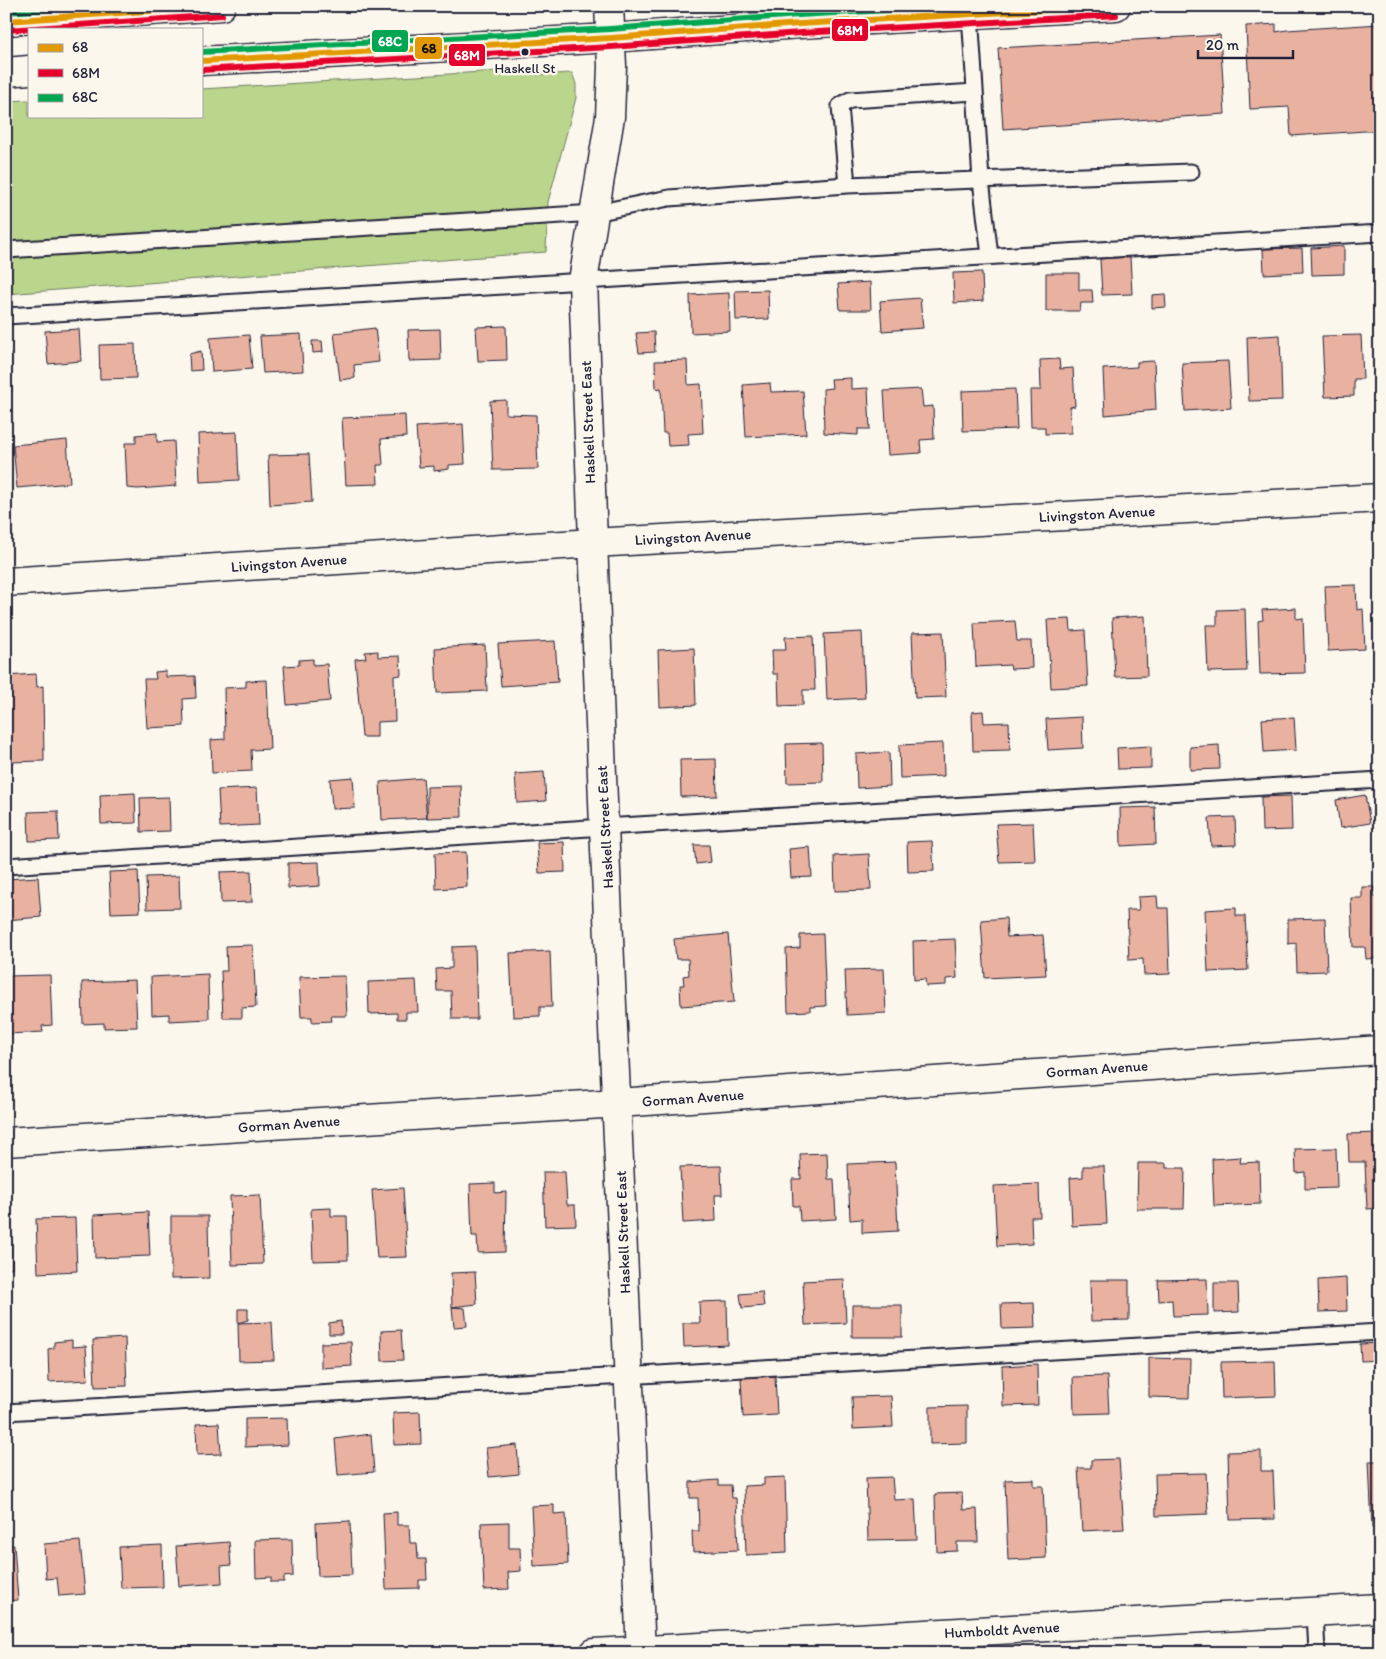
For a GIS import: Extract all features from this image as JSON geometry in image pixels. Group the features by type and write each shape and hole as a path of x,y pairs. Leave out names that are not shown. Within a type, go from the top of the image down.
{"street":[{"path":"6,22 221,6"},
{"name":"Haskell Street East","path":"609,6 612,66 610,117 583,280 604,827 618,1103 641,1651"},
{"path":"202,61 611,38 800,24 1116,6"},
{"path":"6,72 28,70"},
{"name":"Livingston Avenue","path":"6,582 593,543 1380,498"},
{"name":"Gorman Avenue","path":"6,1142 618,1103 1380,1050"},
{"name":"Humboldt Avenue","path":"594,1653 1380,1608"}],"lane":[{"path":"970,14 981,180 990,256"},
{"path":"847,186 840,106 850,100 975,92"},
{"path":"6,250 595,213 669,198 847,186 1191,172"},
{"path":"6,316 1380,233"},
{"path":"6,866 604,827 1380,780"},
{"path":"6,1412 1380,1332"},
{"path":"1314,1612 1317,1653"}],"green space":[{"path":"532,69 536,75 572,73 576,84 576,98 548,202 546,252 6,294 6,101 28,100 28,118 202,118 202,89"}],"building":[{"path":"1276,24 1276,32 1380,24 1380,130 1291,136 1289,107 1250,109 1246,26"},
{"path":"1220,35 1225,114 1003,129 998,48"},
{"path":"1344,246 1344,274 1312,275 1311,248"},
{"path":"1302,248 1303,272 1264,274 1263,249"},
{"path":"1130,257 1132,294 1102,295 1100,259"},
{"path":"982,272 983,301 954,303 953,273"},
{"path":"1046,273 1079,273 1079,290 1092,290 1093,303 1081,303 1080,311 1046,311"},
{"path":"870,282 871,310 840,310 838,284"},
{"path":"768,290 769,319 736,320 735,291"},
{"path":"729,293 730,331 691,333 690,295"},
{"path":"1165,294 1166,307 1152,308 1152,295"},
{"path":"920,298 923,328 882,331 880,301"},
{"path":"506,326 507,360 478,361 476,327"},
{"path":"375,328 379,362 354,365 355,378 340,380 334,333"},
{"path":"79,329 81,361 48,364 45,331"},
{"path":"440,329 441,360 409,361 408,330"},
{"path":"654,332 655,352 639,353 636,333"},
{"path":"301,334 303,371 263,373 260,336"},
{"path":"249,335 252,369 212,372 210,338"},
{"path":"1280,335 1282,400 1249,401 1247,337"},
{"path":"1361,335 1363,379 1354,379 1354,396 1325,397 1322,336"},
{"path":"312,341 322,341 323,352 313,353"},
{"path":"135,344 136,378 100,379 99,345"},
{"path":"201,351 202,370 190,371 189,354"},
{"path":"6,353 10,353 12,392 6,392"},
{"path":"1059,359 1060,369 1073,368 1075,406 1070,407 1071,433 1045,434 1045,427 1031,427 1030,390 1041,390 1040,360"},
{"path":"687,360 688,385 701,384 703,433 688,434 689,445 668,446 667,433 663,433 661,388 656,389 655,361"},
{"path":"1154,361 1156,410 1105,415 1103,369 1137,367 1137,362"},
{"path":"1228,361 1231,408 1185,411 1182,363"},
{"path":"851,378 851,389 868,388 870,429 858,429 858,435 824,433 823,389 832,388 831,379"},
{"path":"770,383 771,392 803,391 806,434 746,437 743,385"},
{"path":"921,389 923,407 933,406 934,439 920,440 921,453 888,455 884,391"},
{"path":"1015,389 1017,429 963,431 962,391"},
{"path":"506,400 506,414 536,415 538,469 493,470 490,401"},
{"path":"6,403 10,435 6,435"},
{"path":"405,415 406,437 381,439 383,465 377,465 378,484 346,485 342,418"},
{"path":"463,424 465,464 449,465 449,469 434,471 434,466 419,467 416,427"},
{"path":"237,432 239,480 200,482 198,434"},
{"path":"157,433 157,442 174,441 176,486 127,488 125,443 136,443 136,435"},
{"path":"67,440 70,483 17,488 13,445"},
{"path":"309,454 312,502 270,505 268,455"},
{"path":"1356,585 1357,610 1363,609 1365,649 1328,651 1325,586"},
{"path":"1296,608 1296,619 1303,618 1305,673 1260,674 1258,621 1263,620 1262,610"},
{"path":"1245,609 1247,671 1208,672 1206,625 1217,625 1217,610"},
{"path":"1145,616 1147,676 1115,677 1112,618"},
{"path":"1070,619 1071,631 1085,630 1088,686 1051,688 1047,620"},
{"path":"1015,621 1017,641 1031,641 1032,668 1011,669 1010,665 976,667 974,623"},
{"path":"862,632 865,698 827,700 824,634"},
{"path":"943,632 946,697 915,698 912,633"},
{"path":"813,636 815,690 803,690 803,705 779,706 778,674 773,674 772,650 786,650 785,637"},
{"path":"555,641 558,682 501,686 498,644"},
{"path":"485,645 487,691 437,693 435,648"},
{"path":"694,648 696,705 660,707 658,650"},
{"path":"378,651 378,657 400,656 401,675 394,676 395,721 377,722 377,737 362,737 355,659 366,658 365,652"},
{"path":"313,659 313,665 327,664 330,701 287,705 284,666 299,665 299,660"},
{"path":"166,671 166,677 195,676 196,698 183,699 184,726 147,728 144,679 156,679 155,672"},
{"path":"36,674 37,687 43,686 44,761 8,762 6,751 6,676"},
{"path":"267,680 270,749 251,750 252,771 212,773 211,740 225,739 224,688 246,687 246,681"},
{"path":"983,711 984,723 1009,722 1010,750 973,751 972,712"},
{"path":"1082,717 1083,748 1048,750 1046,719"},
{"path":"1294,717 1296,750 1264,752 1262,719"},
{"path":"822,743 823,782 787,783 786,744"},
{"path":"943,743 944,776 900,778 899,745"},
{"path":"1219,745 1220,769 1190,770 1190,747"},
{"path":"1151,746 1151,768 1118,769 1117,748"},
{"path":"889,752 890,786 857,788 856,754"},
{"path":"716,759 717,796 681,797 680,760"},
{"path":"544,772 546,801 517,803 515,774"},
{"path":"353,777 355,808 332,809 330,779"},
{"path":"423,778 427,818 382,820 380,782"},
{"path":"461,786 462,817 427,818 427,787"},
{"path":"257,788 259,825 220,827 218,790"},
{"path":"6,791 10,791 11,809 6,810"},
{"path":"135,793 136,823 101,824 100,795"},
{"path":"1365,795 1370,823 1340,828 1336,800"},
{"path":"1291,796 1292,830 1262,831 1261,797"},
{"path":"169,797 170,831 141,832 140,798"},
{"path":"1155,807 1156,844 1121,846 1120,808"},
{"path":"58,811 59,840 29,841 28,812"},
{"path":"1235,817 1236,845 1211,846 1209,818"},
{"path":"1033,823 1035,861 999,862 996,824"},
{"path":"932,841 934,871 908,872 907,842"},
{"path":"564,842 565,872 539,873 537,843"},
{"path":"694,845 709,845 711,862 696,864"},
{"path":"810,847 812,877 791,878 789,849"},
{"path":"466,852 467,887 436,889 435,853"},
{"path":"869,854 871,890 835,891 834,856"},
{"path":"319,862 320,886 288,888 288,863"},
{"path":"138,871 140,912 111,913 109,872"},
{"path":"251,871 252,902 221,903 220,872"},
{"path":"179,876 180,908 147,909 146,877"},
{"path":"38,877 41,917 6,920 6,879"},
{"path":"1362,887 1374,887 1374,896 1380,896 1380,958 1366,959 1365,947 1353,947 1351,898 1362,898"},
{"path":"1157,896 1158,908 1168,908 1170,974 1144,975 1143,959 1129,960 1127,910 1139,910 1138,897"},
{"path":"1236,908 1236,916 1245,916 1248,970 1208,972 1205,910"},
{"path":"1006,918 1007,937 1043,935 1046,975 985,978 981,920"},
{"path":"1325,918 1327,971 1297,972 1296,943 1288,944 1288,919"},
{"path":"728,934 734,1002 681,1006 680,985 684,985 683,976 689,975 688,959 676,959 674,939"},
{"path":"823,934 826,1006 810,1007 810,1011 788,1012 786,949 800,948 800,935"},
{"path":"955,939 957,978 946,979 946,985 926,986 925,979 914,980 913,941"},
{"path":"253,945 256,1007 242,1008 242,1018 223,1018 221,971 227,971 226,946"},
{"path":"475,946 477,1019 452,1019 451,991 437,991 436,969 452,968 452,947"},
{"path":"550,951 552,1007 540,1007 540,1016 513,1017 510,953"},
{"path":"884,969 886,1013 847,1015 845,970"},
{"path":"208,974 209,1019 169,1021 169,1014 152,1015 151,977"},
{"path":"50,975 52,1025 42,1026 43,1032 9,1034 7,976"},
{"path":"345,976 347,1016 331,1016 332,1021 312,1022 312,1017 301,1017 299,977"},
{"path":"135,980 137,1027 104,1028 104,1023 83,1024 82,982"},
{"path":"416,980 418,1012 406,1012 406,1019 397,1019 397,1013 369,1014 368,982"},
{"path":"1380,1133 1380,1208 1367,1209 1365,1162 1349,1162 1348,1134"},
{"path":"1336,1148 1337,1188 1305,1189 1305,1172 1296,1173 1295,1149"},
{"path":"827,1153 828,1179 834,1179 836,1219 800,1221 799,1206 793,1206 792,1179 801,1179 800,1154"},
{"path":"1241,1157 1240,1163 1259,1162 1260,1204 1214,1206 1212,1159"},
{"path":"895,1162 898,1231 862,1233 862,1219 850,1220 848,1164"},
{"path":"1138,1163 1166,1163 1166,1168 1185,1168 1184,1209 1137,1209"},
{"path":"721,1166 722,1195 715,1195 716,1221 683,1223 680,1167"},
{"path":"1083,1166 1104,1166 1107,1224 1072,1226 1070,1178 1083,1177"},
{"path":"543,1172 565,1172 567,1205 575,1205 576,1225 545,1226"},
{"path":"495,1183 495,1193 506,1192 505,1252 478,1253 477,1236 472,1236 470,1184"},
{"path":"1039,1184 1040,1217 1031,1217 1032,1244 997,1246 994,1186"},
{"path":"403,1188 407,1257 377,1258 372,1190"},
{"path":"260,1195 263,1264 232,1265 230,1196"},
{"path":"331,1208 331,1216 347,1216 348,1260 313,1261 311,1209"},
{"path":"148,1212 150,1256 95,1258 94,1215"},
{"path":"171,1216 208,1216 209,1278 171,1279"},
{"path":"75,1218 77,1271 38,1273 36,1219"},
{"path":"6,1221 10,1221 12,1268 6,1269"},
{"path":"475,1272 477,1304 452,1307 451,1273"},
{"path":"1346,1278 1347,1311 1319,1312 1318,1280"},
{"path":"844,1279 846,1323 805,1325 803,1281"},
{"path":"1207,1279 1208,1315 1173,1316 1172,1300 1159,1301 1158,1280"},
{"path":"1090,1280 1129,1280 1129,1320 1091,1321"},
{"path":"1214,1283 1238,1283 1239,1312 1214,1313"},
{"path":"762,1292 764,1306 742,1308 740,1294"},
{"path":"727,1301 728,1345 684,1347 683,1323 700,1323 699,1302"},
{"path":"1034,1303 1035,1328 1002,1329 1001,1304"},
{"path":"852,1305 902,1305 902,1337 852,1337"},
{"path":"452,1307 465,1308 467,1326 454,1327"},
{"path":"238,1309 248,1309 248,1320 238,1323"},
{"path":"341,1321 342,1334 329,1334 329,1323"},
{"path":"272,1322 274,1360 239,1361 238,1323"},
{"path":"401,1330 403,1360 382,1361 381,1331"},
{"path":"125,1338 127,1386 95,1387 93,1340"},
{"path":"72,1340 72,1347 86,1346 88,1380 49,1382 48,1349 54,1348 54,1342"},
{"path":"351,1342 352,1366 321,1368 321,1343"},
{"path":"1380,1343 1380,1360 1361,1361 1360,1344"},
{"path":"1149,1358 1190,1359 1189,1398 1149,1397"},
{"path":"1275,1361 1276,1396 1222,1398 1221,1362"},
{"path":"1037,1364 1038,1405 1003,1406 1002,1366"},
{"path":"775,1376 777,1415 743,1417 741,1378"},
{"path":"1107,1376 1109,1413 1074,1414 1073,1377"},
{"path":"891,1396 893,1427 853,1429 852,1397"},
{"path":"967,1406 967,1443 930,1444 930,1407"},
{"path":"420,1412 421,1444 394,1445 393,1413"},
{"path":"287,1418 288,1445 245,1447 245,1419"},
{"path":"219,1423 221,1454 197,1455 196,1424"},
{"path":"371,1434 374,1472 338,1475 335,1439"},
{"path":"517,1445 519,1474 489,1477 486,1448"},
{"path":"1261,1451 1261,1471 1273,1471 1275,1519 1230,1520 1228,1452"},
{"path":"1119,1459 1124,1529 1082,1531 1078,1468 1091,1468 1091,1460"},
{"path":"1369,1461 1380,1461 1380,1528 1372,1528"},
{"path":"1206,1473 1208,1514 1156,1516 1155,1474"},
{"path":"785,1477 787,1553 746,1555 744,1486 764,1485 764,1478"},
{"path":"892,1477 894,1500 915,1499 917,1539 868,1540 866,1478"},
{"path":"1033,1479 1033,1486 1043,1486 1046,1558 1008,1560 1005,1480"},
{"path":"719,1480 719,1485 731,1485 732,1498 736,1498 738,1550 693,1552 692,1531 699,1531 698,1498 690,1498 690,1482"},
{"path":"962,1493 963,1510 977,1509 978,1542 957,1542 957,1551 937,1552 935,1494"},
{"path":"554,1505 554,1514 566,1513 568,1564 534,1566 531,1506"},
{"path":"397,1512 397,1525 409,1525 410,1543 417,1543 418,1559 426,1559 427,1580 419,1580 419,1588 386,1589 383,1513"},
{"path":"350,1521 352,1575 318,1576 316,1523"},
{"path":"509,1522 509,1548 520,1548 521,1571 508,1572 509,1589 484,1590 481,1523"},
{"path":"292,1539 293,1576 284,1577 284,1582 271,1582 271,1577 256,1578 255,1540"},
{"path":"80,1541 85,1594 59,1596 57,1578 46,1579 44,1544"},
{"path":"229,1542 231,1565 221,1566 222,1583 179,1586 176,1546"},
{"path":"14,1545 18,1600 6,1601 6,1546"},
{"path":"162,1545 163,1587 121,1588 119,1547"}],"transit line":[{"name":"68C","path":"6,12 92,6"},
{"name":"68","path":"6,21 217,6"},
{"name":"68C","path":"202,52 610,29 799,15 958,6"},
{"name":"68","path":"202,61 611,38 800,24 1112,6"},
{"name":"68M","path":"36,28 222,15"},
{"name":"68M","path":"202,70 611,47 801,33 1116,15"},
{"name":"68M","path":"7,30 28,29"}],"place":[{"name":"Haskell St","path":"525,52"}]}
